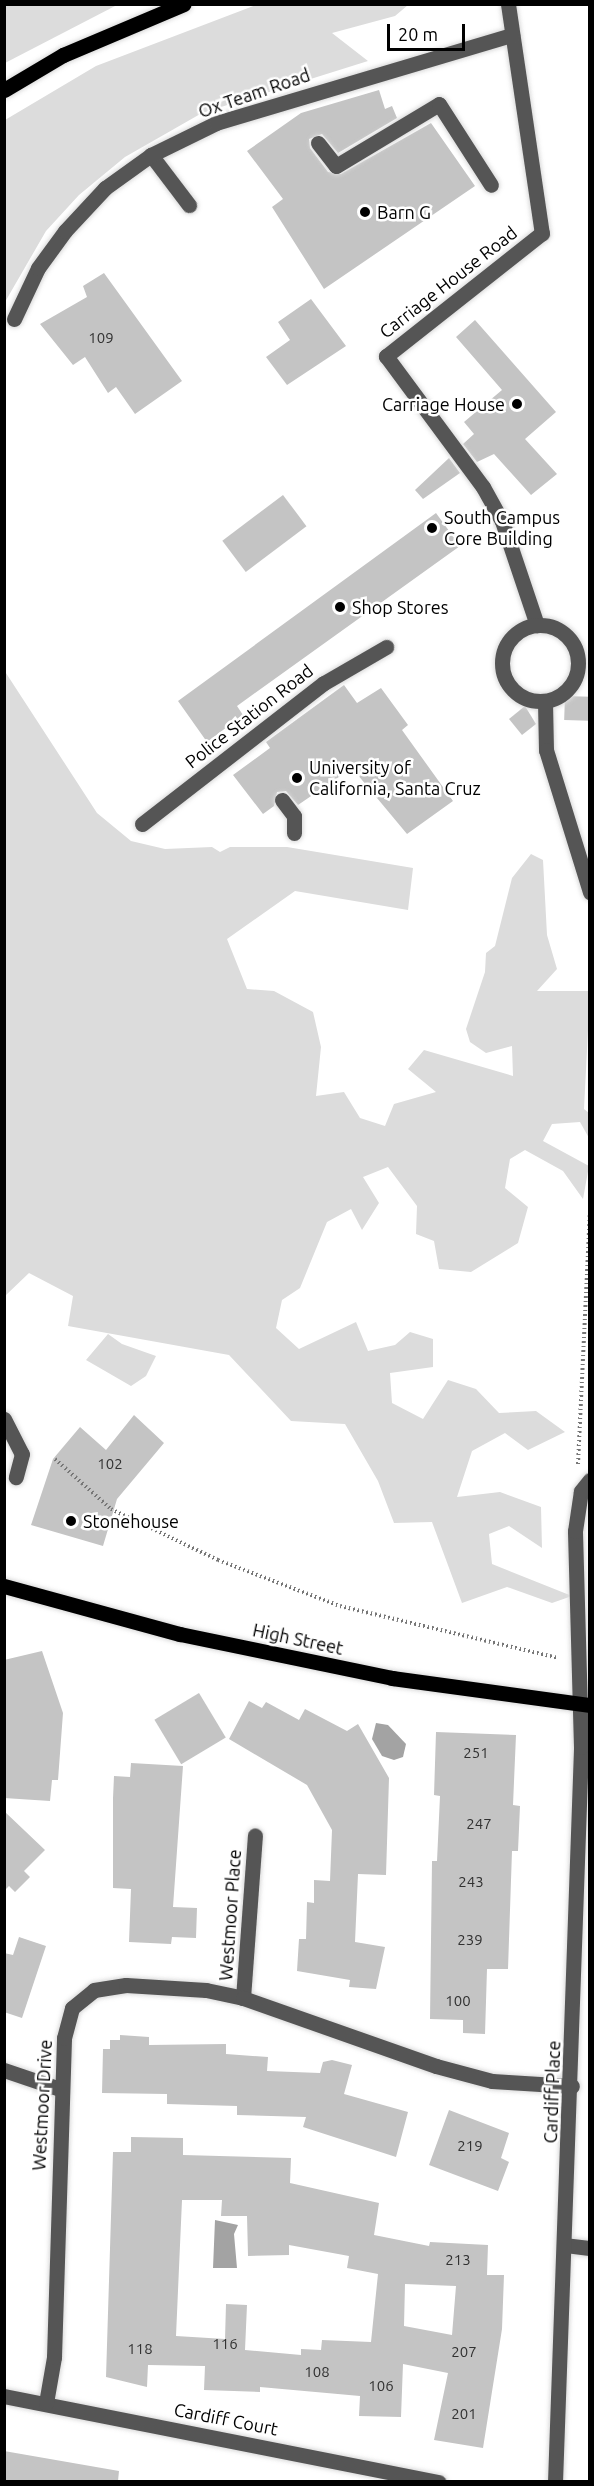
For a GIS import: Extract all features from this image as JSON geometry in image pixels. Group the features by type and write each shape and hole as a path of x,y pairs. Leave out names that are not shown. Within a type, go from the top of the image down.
{"main road":[{"path":"4,90 63,55 184,4"},
{"name":"High Street","path":"4,1586 169,1632 381,1676 584,1704"}],"street":[{"name":"Carriage House Road","path":"508,4 542,233 386,356 483,487 502,521 537,625"},
{"name":"Ox Team Road","path":"14,319 38,268 65,231 105,188 151,155 216,123 512,35"},
{"path":"318,143 336,166 439,104 491,185"},
{"path":"151,155 189,206"},
{"path":"537,625 560,631 573,645 578,662 571,685 545,702 515,692 502,671 506,645 513,635 537,625"},
{"name":"Police Station Road","path":"142,824 324,683 386,647"},
{"path":"545,702 546,750 571,821 590,892"},
{"path":"282,800 294,816 294,833"},
{"path":"4,1419 22,1454 16,1477"},
{"name":"Cardiff Place","path":"555,2481 584,1844 581,1747 584,1704 576,1662 575,1531 585,1486"},
{"name":"Westmoor Place","path":"243,1998 255,1835"},
{"name":"Westmoor Drive","path":"46,2403 54,2357 60,2089 72,2008 94,1990 137,1986 206,1990 243,1998 436,2066 492,2080 572,2086"},
{"path":"4,2070 60,2089"},
{"path":"565,2245 590,2248"},
{"name":"Cardiff Court","path":"4,2396 439,2481"}],"path":[{"path":"585,1486 578,1425 590,1214"},
{"path":"55,1459 111,1509 218,1560 340,1606 576,1662"}],"shaded area":[{"path":"5,4 117,4 117,5 5,63"},
{"path":"256,5 408,5 395,16 332,33 368,61 202,113 125,157 79,195 46,231 5,302 5,120 96,66"},
{"path":"4,670 97,813 131,841 165,849 212,847 220,852 230,847 287,847 413,868 408,910 295,891 227,939 247,989 274,991 313,1012 321,1047 316,1096 344,1092 360,1118 385,1126 394,1104 436,1092 408,1069 424,1050 513,1076 512,1046 486,1053 470,1042 466,1029 485,972 486,953 495,946 512,878 531,854 543,860 547,935 557,969 537,991 590,991 584,1109 589,1113 589,1138 580,1122 552,1124 543,1141 589,1166 583,1199 563,1171 525,1150 510,1159 505,1188 528,1207 518,1243 471,1272 439,1269 434,1241 416,1234 417,1206 388,1167 363,1177 379,1203 362,1230 351,1209 327,1222 300,1288 282,1300 276,1328 299,1349 356,1322 368,1351 395,1345 410,1332 433,1339 433,1367 390,1373 392,1403 423,1419 448,1380 476,1389 499,1413 536,1411 565,1432 528,1450 505,1433 472,1451 457,1497 500,1492 541,1507 542,1548 509,1526 489,1534 492,1564 572,1596 552,1603 507,1587 462,1603 432,1522 394,1523 378,1481 345,1424 291,1421 229,1355 68,1326 73,1296 29,1273 5,1296"},
{"path":"108,1334 122,1344 156,1356 146,1376 131,1386 86,1360"},
{"path":"376,1723 388,1725 406,1744 403,1757 394,1760 382,1756 372,1739"},
{"path":"215,2220 238,2225 234,2234 237,2268 213,2268"}],"building":[{"name":"Barn G","path":"379,90 385,109 392,106 397,118 338,153 322,134 309,139 310,148 328,172 341,174 431,123 475,186 324,289 272,207 283,199 247,151 301,113"},
{"path":"104,273 182,381 135,414 116,387 108,393 85,357 73,365 40,324 87,297 83,286"},
{"path":"311,299 346,346 287,385 266,357 290,340 278,322"},
{"name":"Carriage House","path":"475,320 556,412 525,439 557,474 531,495 494,454 477,462 463,444 474,434 464,422 502,390 456,337"},
{"path":"449,458 460,473 423,499 415,490"},
{"path":"283,495 306,526 246,572 222,541"},
{"path":"436,513 460,546 237,706 243,715 207,742 178,701"},
{"path":"344,685 357,703 381,688 408,725 402,730 453,801 407,834 352,768 298,805 286,791 277,792 274,806 263,814 233,775 270,748 266,742"},
{"path":"565,696 590,697 589,721 564,720"},
{"path":"525,706 536,724 522,735 509,719"},
{"path":"134,1415 164,1443 117,1499 103,1546 31,1525 53,1459 80,1427 106,1450"},
{"path":"42,1651 63,1713 58,1780 52,1780 50,1801 4,1798 4,1660"},
{"path":"199,1693 226,1738 181,1764 154,1720"},
{"path":"249,1701 262,1708 266,1702 299,1720 305,1709 347,1731 358,1724 389,1778 386,1875 358,1874 355,1942 385,1947 376,1989 349,1987 350,1980 297,1971 299,1939 306,1939 307,1902 314,1903 314,1880 330,1881 332,1830 307,1785 229,1739"},
{"path":"436,1732 516,1735 513,1805 520,1806 518,1851 512,1851 508,1969 487,1969 485,2034 463,2033 463,2020 430,2019 432,1861 437,1861 440,1796 434,1795"},
{"path":"131,1763 183,1766 173,1907 197,1908 196,1938 172,1937 171,1944 129,1942 131,1889 113,1888 113,1798 114,1776 130,1777"},
{"path":"4,1811 45,1850 24,1871 30,1877 15,1892 9,1886 4,1891"},
{"path":"19,1937 46,1946 22,2018 4,2012 4,1953 13,1955"},
{"path":"120,2035 149,2037 149,2045 226,2044 226,2054 268,2057 267,2071 320,2073 323,2062 332,2060 352,2065 344,2094 408,2112 396,2157 303,2127 306,2117 237,2115 237,2106 167,2104 167,2094 102,2093 103,2049 110,2049 110,2040 120,2040"},
{"path":"449,2110 509,2133 501,2158 509,2162 498,2191 429,2165"},
{"path":"131,2137 183,2138 183,2155 291,2158 290,2183 379,2203 374,2235 429,2246 430,2242 488,2245 487,2275 504,2275 502,2329 483,2448 434,2440 448,2373 403,2364 401,2417 359,2416 360,2396 260,2387 260,2392 204,2390 205,2366 148,2365 147,2387 106,2377 113,2152 131,2152","holes":["182,2200 222,2200 221,2216 247,2216 248,2256 289,2255 289,2245 349,2256 347,2268 378,2274 371,2342 322,2340 321,2350 301,2349 301,2355 245,2350 247,2305 226,2304 225,2339 176,2336","405,2284 456,2286 452,2335 404,2326"]},
{"path":"4,2451 119,2471 118,2481 4,2481"}],"place":[{"name":"Barn G","path":"365,212"},
{"name":"Carriage House","path":"517,404"},
{"name":"South Campus Core Building","path":"432,528"},
{"name":"Shop Stores","path":"340,607"},
{"name":"University of California, Santa Cruz","path":"297,778"},
{"name":"Stonehouse","path":"71,1521"}]}
